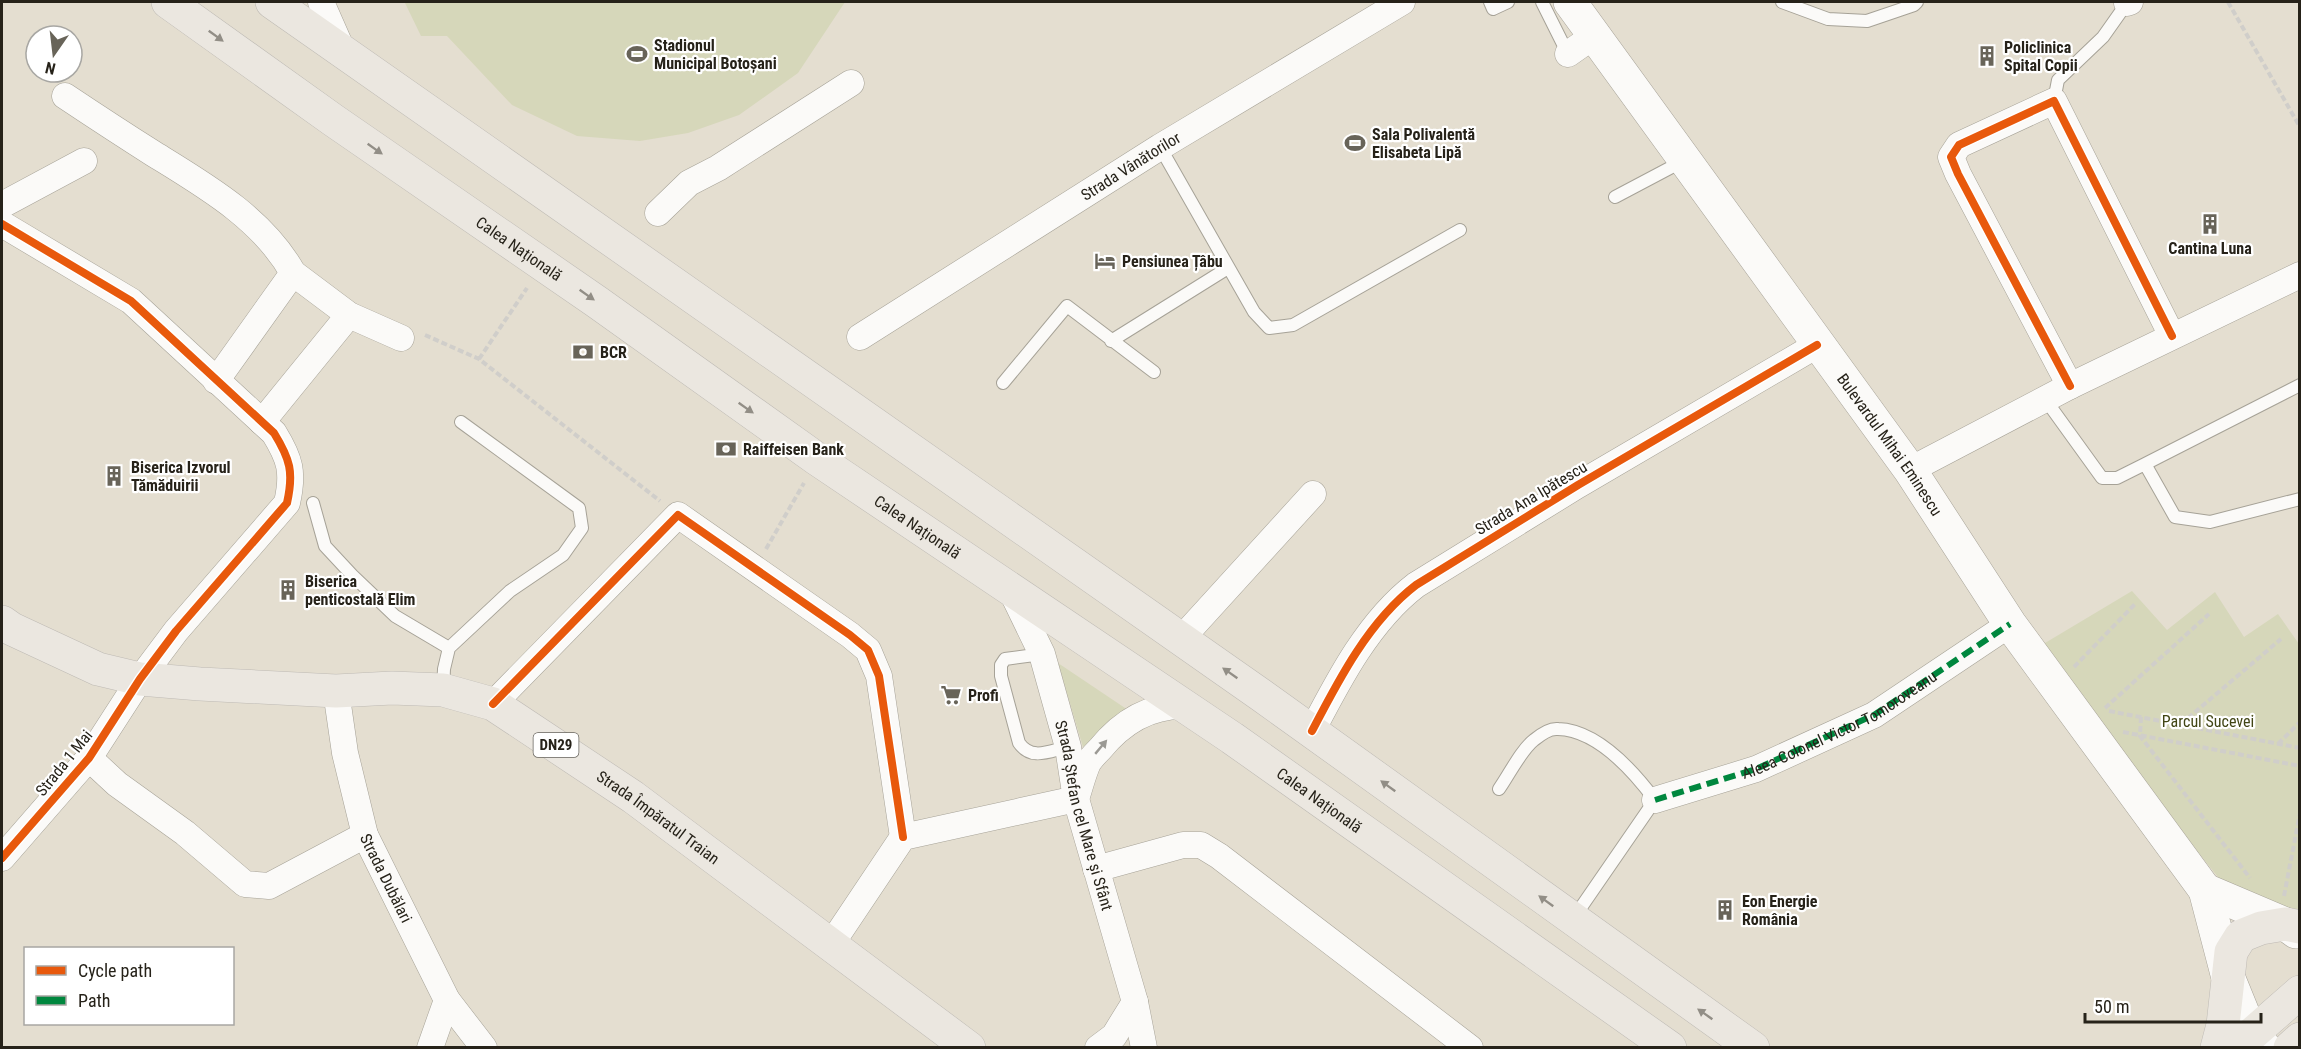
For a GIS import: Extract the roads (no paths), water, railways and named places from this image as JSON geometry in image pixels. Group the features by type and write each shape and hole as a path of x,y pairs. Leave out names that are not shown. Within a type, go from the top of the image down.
{"main road":[{"name":"Calea Națională","path":"168,2 817,459 1185,706 1670,1047"},
{"path":"272,2 1312,731 1753,1047"},
{"name":"Bulevardul Mihai Eminescu","path":"1570,2 1910,470 2010,624 2205,890 2227,974 2251,1043"},
{"name":"Strada Împăratul Traian","path":"2,622 12,629 98,669 140,679 336,691 392,688 443,690 493,704 633,797 830,946 969,1047"},
{"name":"Strada Împăratul Traian","path":"2,646 17,654 63,653"},
{"path":"2205,890 2295,928"},
{"path":"2217,1047 2223,1025 2230,952 2241,936 2260,928 2295,928"},
{"path":"2251,1043 2300,992"},
{"path":"2290,1047 2300,1039"}],"street":[{"path":"321,2 343,52"},
{"name":"Strada Vânătorilor","path":"860,337 1160,147 1402,2"},
{"path":"1568,54 1595,35"},
{"path":"658,213 689,183 718,168 851,83"},
{"path":"66,96 106,124 223,197 282,251 294,273 349,315 401,338"},
{"path":"2070,386 1958,174 1951,157 1959,145 2054,101 2172,336"},
{"path":"2,205 84,161"},
{"name":"Strada 1 Mai","path":"2,224 131,301 274,433 288,455 292,481 287,503 176,631 140,679 88,758 2,858"},
{"path":"216,381 294,273"},
{"path":"1910,470 2070,386 2172,336 2297,282"},
{"path":"262,422 349,315"},
{"name":"Strada Ana Ipătescu","path":"1312,731 1339,680 1360,649 1396,600 1409,590 1578,485 1817,345"},
{"path":"1181,639 1313,494"},
{"path":"493,704 678,515 850,635 867,650 879,676 903,837 830,946"},
{"name":"Strada Ștefan cel Mare și Sfânt","path":"1011,590 1042,654 1068,747 1076,799 1135,1002 1144,1047"},
{"name":"Aleea Colonel Victor Tomoroveanu","path":"1656,800 1756,769 1874,715 2010,624"},
{"name":"Strada Dubălari","path":"336,691 345,753 365,835 447,1000 484,1047"},
{"path":"903,837 1076,799 1089,763 1124,725 1155,709 1185,706"},
{"path":"88,758 117,784 185,833 245,884 269,886 365,835"},
{"path":"1096,869 1183,844 1201,845 1219,856 1470,1047"},
{"path":"430,1047 447,1000"},
{"path":"1098,1047 1114,1036 1135,1002"}],"lane":[{"path":"1490,2 1493,9 1508,2"},
{"path":"1542,2 1568,54"},
{"path":"1782,2 1828,19 1867,21 1917,2"},
{"path":"2054,101 2058,80 2103,37 2128,2"},
{"path":"1160,147 1254,312 1269,328 1293,325 1460,230"},
{"path":"1615,196 1686,160"},
{"path":"1111,341 1228,268"},
{"path":"1003,383 1066,306 1154,372"},
{"path":"2045,399 2102,478 2118,478 2300,385"},
{"path":"443,690 444,669 449,648 510,591 563,555 582,528 579,508 461,422"},
{"path":"2145,464 2175,517 2210,522 2300,499"},
{"path":"312,503 325,546 352,575 395,616 449,648"},
{"path":"1042,654 1005,659 1001,665 1001,676 1019,742 1025,751 1033,754 1068,747"},
{"path":"1499,789 1532,742 1546,732 1557,728 1590,737 1635,773 1656,800 1573,920"}],"place":[{"name":"Stadionul Municipal Botoșani","path":"637,54"},
{"name":"Policlinica Spital Copii","path":"1987,56"},
{"name":"Sala Polivalentă Elisabeta Lipă","path":"1355,143"},
{"name":"Cantina Luna","path":"2210,224"},
{"name":"Pensiunea Țâbu","path":"1105,261"},
{"name":"BCR","path":"583,352"},
{"name":"Raiffeisen Bank","path":"726,449"},
{"name":"Biserica Izvorul Tămăduirii","path":"114,476"},
{"name":"Biserica penticostală Elim","path":"288,590"},
{"name":"Profi","path":"951,695"},
{"name":"Eon Energie România","path":"1725,910"}],"park label":[{"name":"Parcul Sucevei","path":"2208,721"}]}
